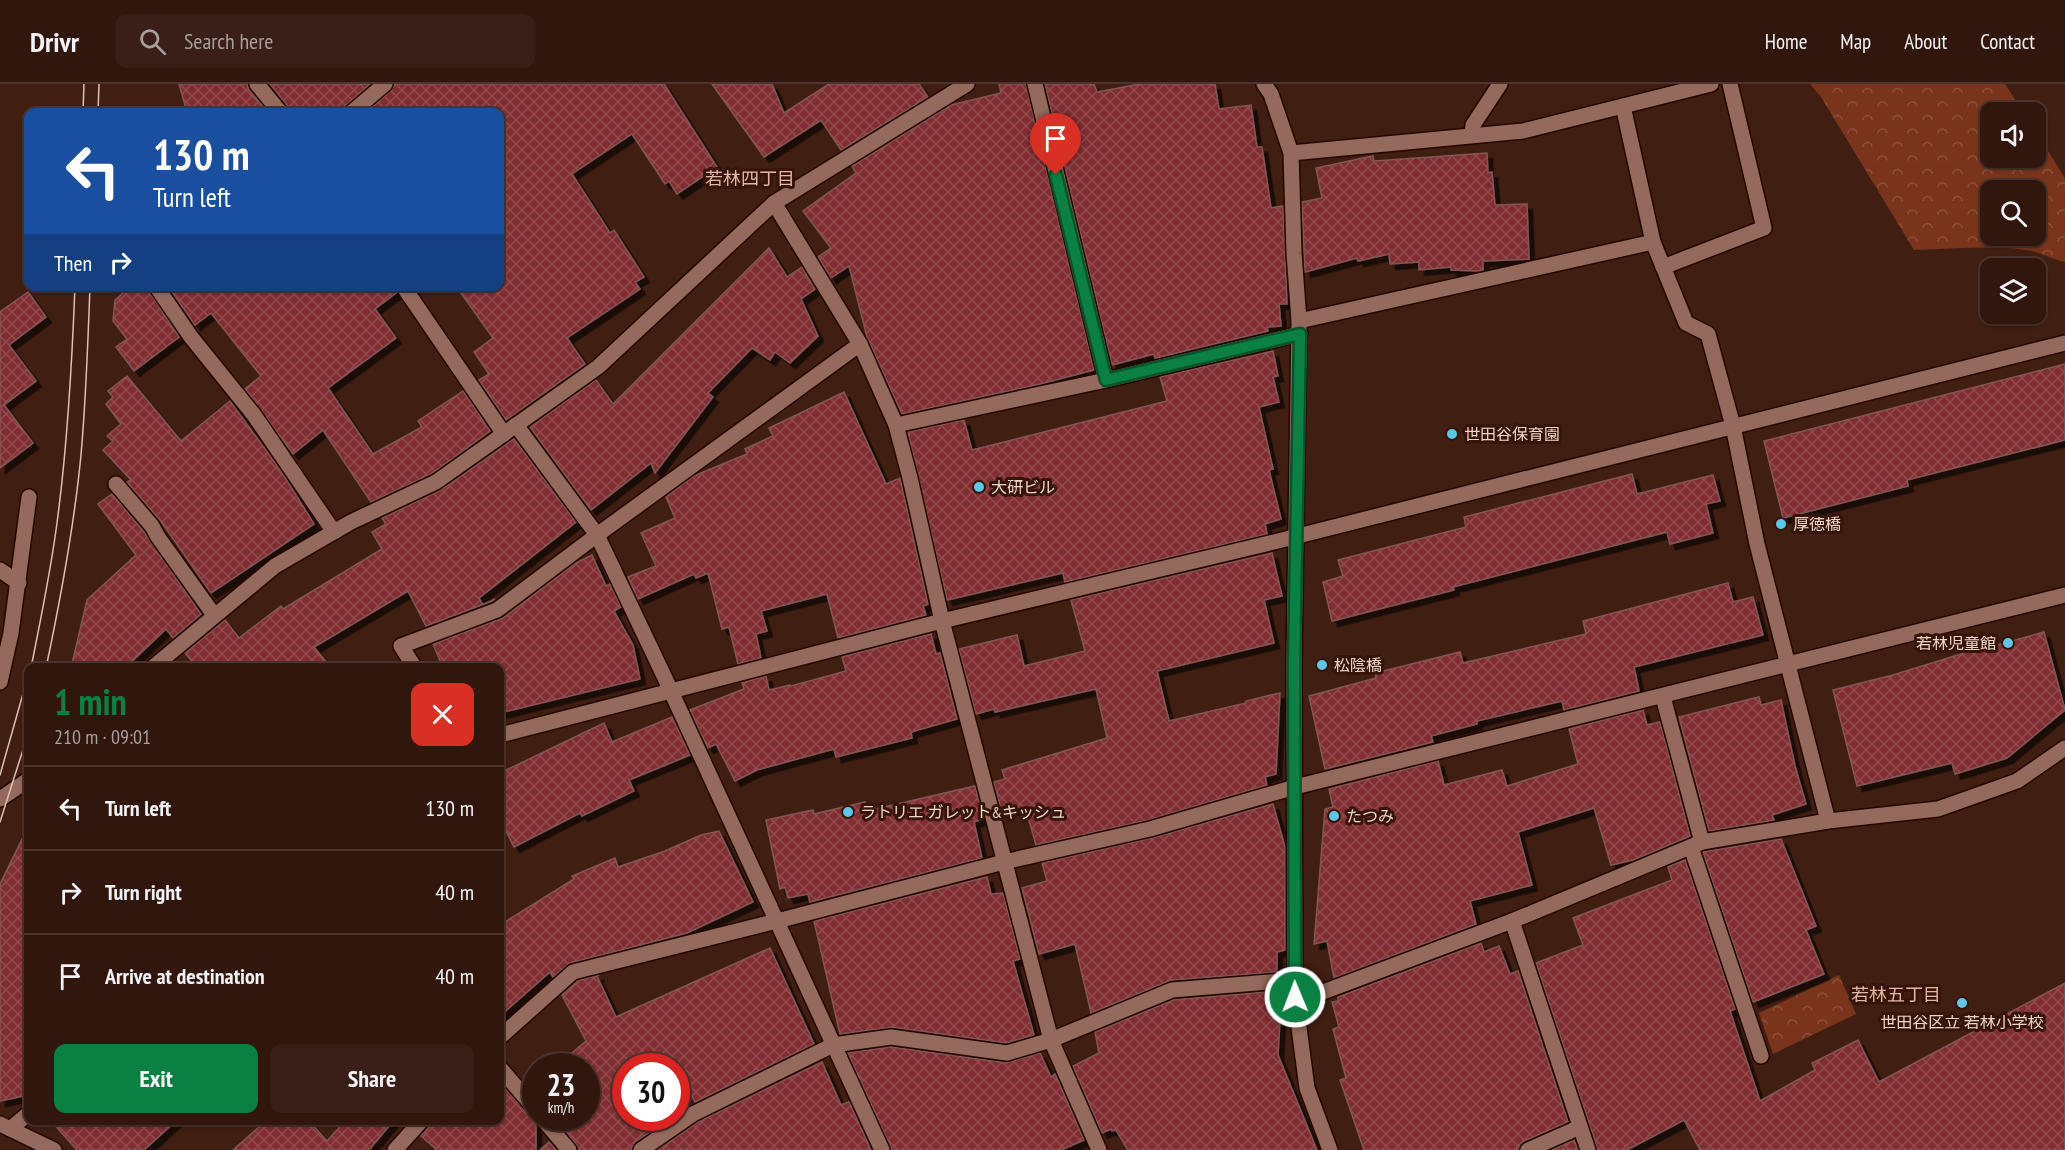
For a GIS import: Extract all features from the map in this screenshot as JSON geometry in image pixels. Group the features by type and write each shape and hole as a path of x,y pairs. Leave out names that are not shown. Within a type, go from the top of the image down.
{"street":[{"path":"257,84 277,108"},
{"path":"357,108 385,84"},
{"path":"158,663 275,566 351,522 436,482 598,367 774,203 967,84"},
{"path":"1035,84 1106,380"},
{"path":"1264,84 1271,94 1291,153 1294,253 1300,328 1294,663 1295,997 1307,1088 1330,1150"},
{"path":"1472,135 1473,125 1500,84"},
{"path":"1291,153 1523,130 1711,84"},
{"path":"1663,267 1764,228 1730,84"},
{"path":"1623,106 1653,242 1686,323 1708,334 1733,426 1757,544 1828,821"},
{"path":"774,203 860,344 896,425 942,621 1051,1040 1100,1150"},
{"path":"896,425 1106,380 1300,328 1653,242"},
{"path":"159,291 191,338 254,415 334,532"},
{"path":"407,291 510,429 597,535 882,1150"},
{"path":"504,734 942,621 1296,536 2065,343"},
{"path":"412,663 401,646 497,610 860,344"},
{"path":"116,484 152,526 214,615"},
{"path":"0,682 19,583 29,497"},
{"path":"0,570 19,583"},
{"path":"504,1033 573,972 1004,862 1150,829 1295,787 2065,595"},
{"path":"1663,697 1696,845 1761,1056"},
{"path":"1295,997 1323,992 1512,921 1696,845 1828,821 1938,809 2017,782 2065,748"},
{"path":"0,799 24,783"},
{"path":"1512,921 1588,1150"},
{"path":"640,1150 693,1114 833,1046 891,1037 1007,1053 1051,1040 1172,990 1294,980"},
{"path":"504,1073 522,1094"},
{"path":"5,1127 24,1116"},
{"path":"395,1150 418,1125"},
{"path":"5,1127 54,1150"},
{"path":"1528,1150 1580,1127"},
{"path":"553,1131 570,1150"}],"green space":[{"path":"1810,84 2005,84 2017,102 1980,102 1980,168 2046,168 2046,148 2065,178 2065,262 2035,252 2011,249 1914,250 1821,97"},
{"path":"1839,975 1856,1014 1773,1054 1759,1013"}],"building":[{"path":"179,84 247,84 249,90 265,108 186,108"},
{"path":"270,84 370,84 344,108 288,108"},
{"path":"395,84 664,84 717,167 677,194 669,181 665,184 632,134 572,174 610,233 614,230 644,277 635,282 640,289 567,338 585,364 506,420 479,380 489,374 474,352 493,338 460,291 504,291 504,108 371,108 391,91"},
{"path":"712,84 772,84 784,113 829,84 919,84 928,97 841,150 821,120 764,157"},
{"path":"999,84 1026,84 1094,370 902,414 867,337 849,266 831,278 818,257 831,248 803,211 856,173 852,166 951,105 1001,93"},
{"path":"1045,84 1094,84 1097,92 1140,84 1215,84 1219,109 1251,105 1257,147 1262,147 1271,208 1283,206 1287,304 1279,304 1281,326 1267,327 1268,331 1155,358 1154,354 1112,365"},
{"path":"1487,153 1488,173 1492,172 1495,205 1527,204 1529,259 1483,261 1483,270 1480,271 1451,270 1451,267 1419,270 1419,262 1390,264 1389,254 1358,261 1357,258 1305,272 1302,202 1322,198 1316,168 1373,156 1374,161"},
{"path":"769,248 787,277 802,267 815,289 801,299 818,336 790,363 775,352 770,360 752,348 708,393 713,397 655,473 651,463 591,510 530,427 596,380 613,404"},
{"path":"125,291 149,291 179,337 134,371 116,347 127,339 113,321 115,300"},
{"path":"171,291 395,291 396,293 375,309 396,338 328,388 373,454 422,427 418,421 463,391 490,431 431,474 371,502 323,430 293,454 245,389 261,376 211,313 195,325"},
{"path":"28,292 46,317 9,345 36,381 4,405 33,443 0,468 0,312"},
{"path":"1273,351 1278,376 1273,377 1279,402 1259,407 1273,469 1269,470 1281,519 1265,524 1267,534 1065,582 1063,573 947,600 908,432 964,420 972,450 1167,401 1160,377"},
{"path":"2065,364 2065,440 1907,480 1908,486 1783,518 1764,441"},
{"path":"127,376 181,441 230,401 281,471 314,524 211,593 160,520 127,482 131,480 103,450 113,441 107,436 121,424 106,404 113,397 108,391"},
{"path":"844,392 886,484 900,478 928,604 923,606 926,615 838,638 827,594 761,611 767,631 756,634 761,658 738,664 729,627 722,629 708,573 696,578 694,574 638,599 628,577 656,566 641,533 675,518 666,497 694,476 747,454 745,449 773,436 769,428"},
{"path":"514,439 576,522 479,598 483,605 426,626 408,591 314,647 327,663 194,663 185,653 225,620 239,638 281,606 283,609 382,549 372,532 386,524 382,518 441,490"},
{"path":"1632,474 1637,494 1713,475 1720,501 1706,504 1713,533 1670,544 1667,532 1332,621 1323,582 1343,576 1338,560 1466,527 1464,517"},
{"path":"112,494 144,532 201,614 173,638 166,629 130,663 72,663 87,600 136,555 98,504"},
{"path":"1272,553 1282,596 1264,600 1274,643 1157,671 1169,721 1280,693 1276,774 1265,777 1267,785 1148,820 1036,845 1025,806 1002,813 994,782 1005,779 1002,770 1107,738 1096,689 995,712 994,709 976,714 959,649 1017,635 1024,666 1085,651 1071,600"},
{"path":"592,555 606,586 610,584 621,607 614,611 633,645 640,679 504,712 504,663 441,663 433,644 503,618 576,563"},
{"path":"1728,583 1733,602 1753,597 1763,635 1634,667 1639,691 1564,710 1562,701 1477,721 1477,724 1431,736 1433,742 1325,769 1309,696 1376,678 1375,673 1460,652 1463,663 1586,634 1583,621"},
{"path":"2044,632 2065,710 2007,758 1955,774 1952,763 1857,786 1833,690"},
{"path":"931,634 936,654 940,653 957,719 911,732 912,738 836,757 834,749 757,770 735,781 716,744 708,748 690,710 744,689 742,683 766,676 769,690 791,686 846,671 842,657"},
{"path":"1759,697 1761,705 1781,700 1795,766 1806,804 1772,815 1774,820 1709,831 1679,717"},
{"path":"1643,710 1647,725 1660,722 1690,836 1633,860 1611,865 1594,808 1518,832 1532,885 1470,901 1476,924 1334,978 1327,941 1314,944 1325,809 1333,807 1329,789 1438,761 1444,785 1502,770 1507,786 1578,764 1569,729"},
{"path":"672,717 690,755 629,780 634,791 582,816 580,813 514,847 504,827 504,771 604,723 612,742"},
{"path":"975,786 983,819 974,822 982,858 810,902 808,894 788,898 785,887 780,889 766,820 813,810 814,814 865,802 867,811"},
{"path":"1273,804 1285,847 1285,950 1277,952 1277,972 1171,980 1091,1013 1075,944 1039,954 1022,888 1047,881 1042,863 1152,838"},
{"path":"719,831 753,902 687,933 570,963 553,977 550,972 504,1012 504,923 574,879 572,876 615,858 618,867 665,851 701,835"},
{"path":"24,835 24,1096 0,1101 0,884"},
{"path":"1781,839 1816,926 1806,930 1824,974 1753,1002 1703,852"},
{"path":"1685,860 1735,1009 1730,1011 1760,1101 1815,1070 1812,1063 1858,1040 1879,1082 2065,983 2065,1150 1700,1150 1684,1120 1627,1150 1598,1150 1536,963 1583,945 1573,918 1672,880 1668,867"},
{"path":"987,877 991,894 1003,893 1020,959 1013,961 1034,1035 1006,1043 892,1027 840,1034 814,921"},
{"path":"1481,943 1484,952 1499,946 1510,974 1518,971 1568,1122 1524,1141 1518,1150 1364,1150 1340,1080 1346,1078 1333,1029 1339,1027 1332,1002 1338,1001 1338,997"},
{"path":"770,948 814,1044 695,1102 690,1092 690,1053 612,1053 612,1131 652,1131 635,1142 631,1150 579,1150 566,1131 600,1131 600,1053 572,1053 586,1041 562,995 578,981 599,975 597,976 616,1017"},
{"path":"1277,991 1277,1002 1281,1002 1278,1055 1317,1150 1128,1150 1116,1130 1111,1129 1102,1133 1073,1066 1099,1053 1095,1032 1174,1000"},
{"path":"891,1047 1006,1063 1040,1053 1051,1077 1055,1074 1084,1140 1061,1150 892,1150 848,1053"},
{"path":"822,1062 841,1105 849,1102 871,1150 658,1150 685,1131 690,1131 690,1128"},
{"path":"504,1087 522,1107 522,1131 536,1131 536,1150 437,1150 421,1136 430,1125 504,1125"},
{"path":"54,1125 172,1125 144,1150 77,1150"},
{"path":"261,1125 313,1125 327,1141 341,1125 390,1125 369,1150 233,1150"},
{"path":"1574,1140 1578,1150 1552,1150"},
{"path":"549,1142 556,1150 540,1150"}],"tram line":[{"path":"83,108 84,84"},
{"path":"98,108 99,84"},
{"path":"32,663 56,534 69,401 75,291"},
{"path":"47,663 75,509 86,392 90,291"},
{"path":"0,775 24,690"},
{"path":"0,822 24,747"}],"place":[{"name":"世田谷保育園","path":"1452,434"},
{"name":"大研ビル","path":"979,487"},
{"name":"厚徳橋","path":"1781,524"},
{"name":"若林児童館","path":"2008,643"},
{"name":"松陰橋","path":"1322,665"},
{"name":"ラトリエ ガレット&キッシュ","path":"848,812"},
{"name":"たつみ","path":"1334,816"},
{"name":"世田谷区立 若林小学校","path":"1962,1003"}],"district":[{"name":"若林四丁目","path":"750,179"},
{"name":"若林五丁目","path":"1896,995"}],"route":[{"path":"1056,175 1106,380 1300,334 1294,663 1295,997"}]}
